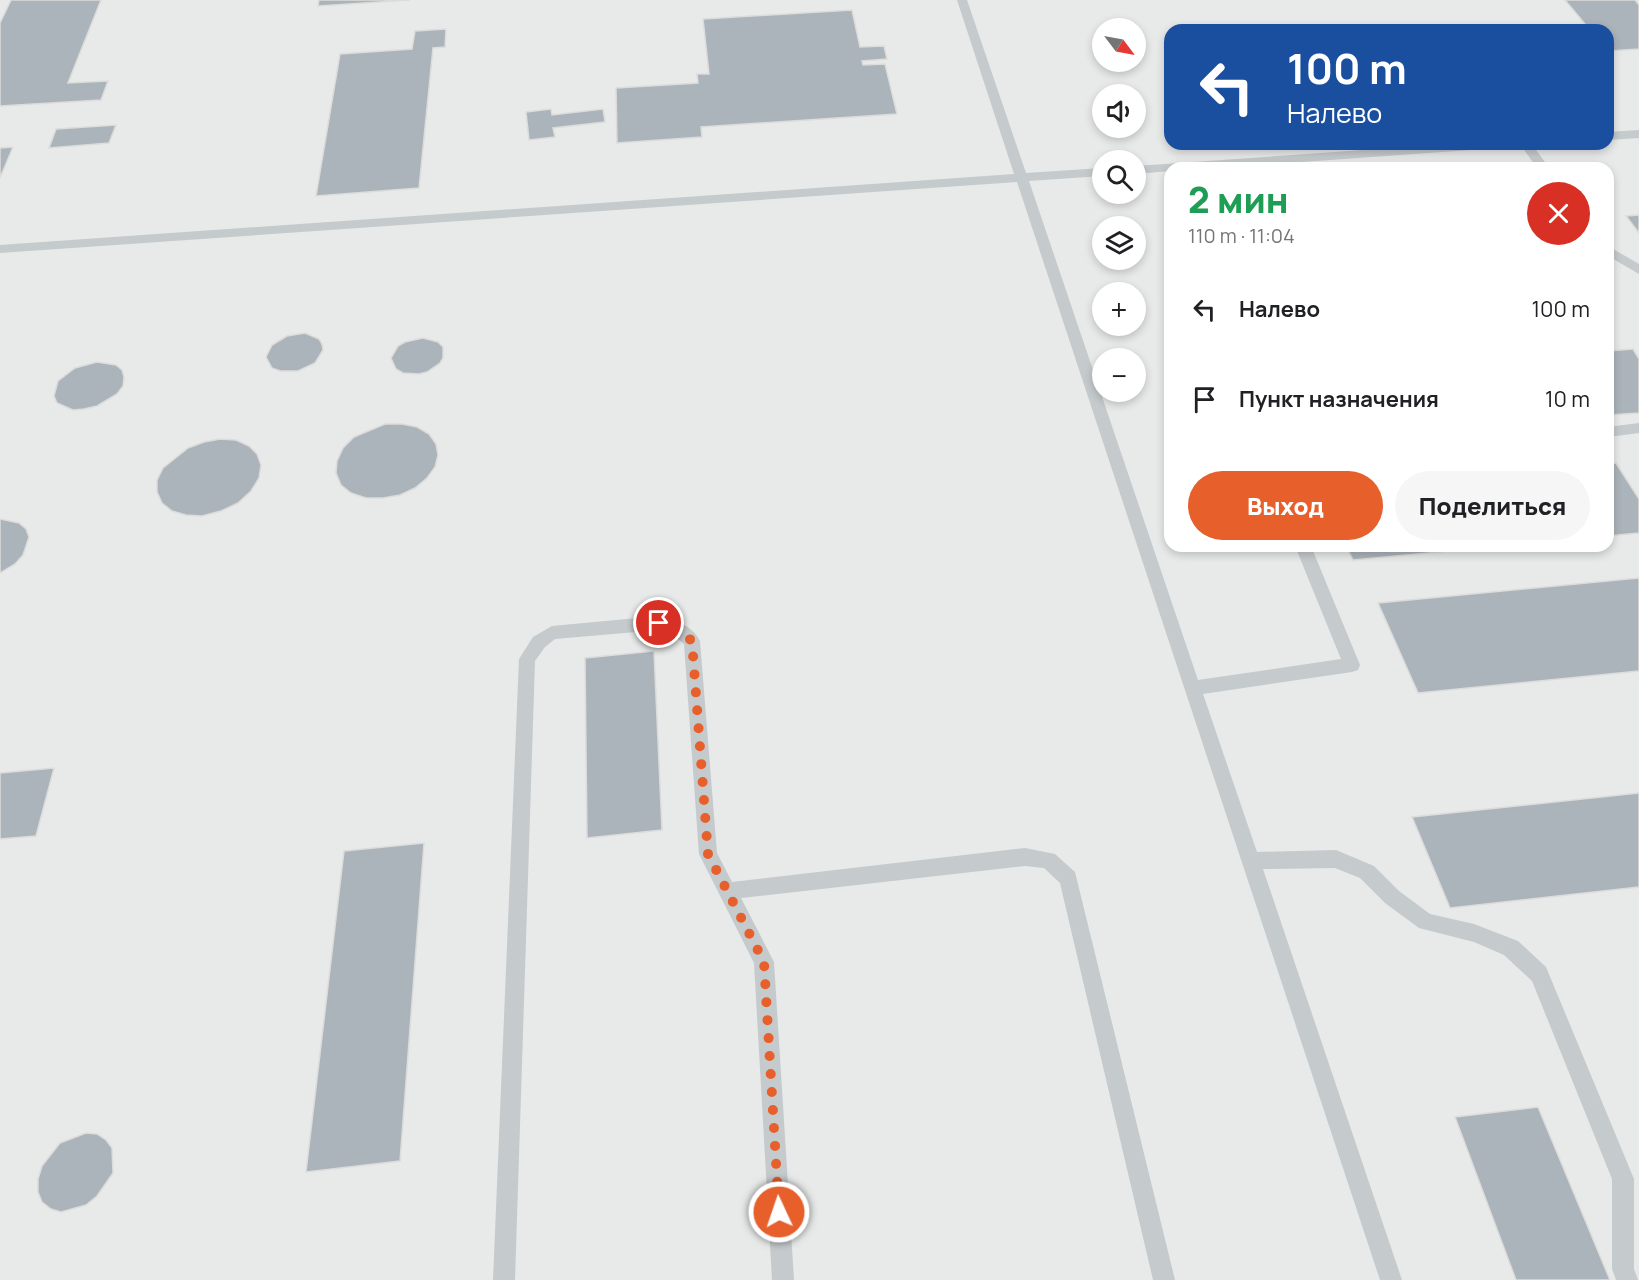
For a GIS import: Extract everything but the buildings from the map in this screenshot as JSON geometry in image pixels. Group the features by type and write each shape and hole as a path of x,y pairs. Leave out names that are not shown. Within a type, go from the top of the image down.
{"lane":[{"path":"962,0 1391,1280"},
{"path":"1614,136 1639,134"},
{"path":"1248,162 1415,150"},
{"path":"1146,169 1164,168"},
{"path":"0,249 1092,173"},
{"path":"1614,254 1639,270"},
{"path":"1614,431 1639,428"},
{"path":"1192,688 1352,664 1305,552"},
{"path":"504,1280 526,659 539,642 552,633 659,623 675,627 692,641 708,854 764,962 783,1280"},
{"path":"728,891 1025,857 1048,860 1068,878 1164,1280"},
{"path":"1250,861 1336,859 1366,873 1392,897 1426,922 1474,933 1511,948 1539,974 1623,1179 1623,1269 1627,1280"}],"shaded area":[{"path":"0,0 1639,0 1639,1280 0,1280"}],"route":[{"path":"659,623 675,627 692,641 708,854 764,962 779,1212"}]}
